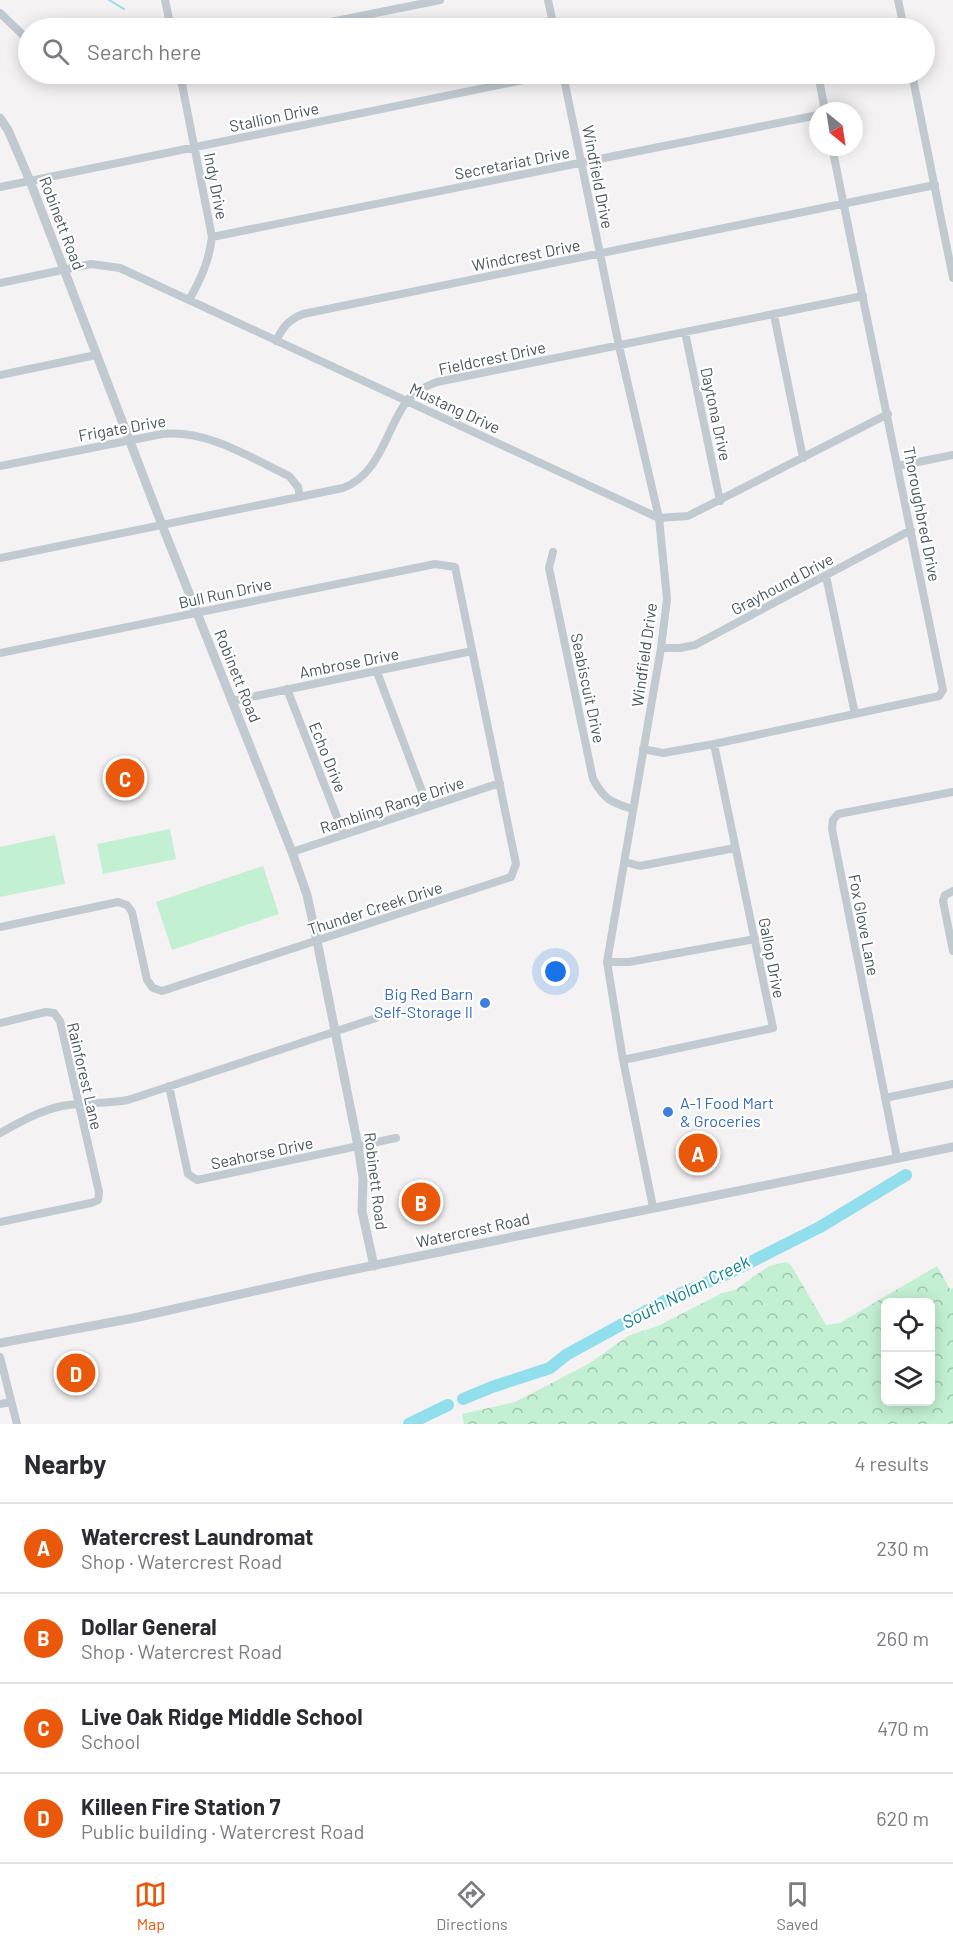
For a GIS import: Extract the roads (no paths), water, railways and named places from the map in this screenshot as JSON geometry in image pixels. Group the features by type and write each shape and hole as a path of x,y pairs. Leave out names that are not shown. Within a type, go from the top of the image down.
{"street":[{"path":"165,0 169,18"},
{"path":"351,18 440,0"},
{"path":"548,0 552,18"},
{"path":"898,0 902,18"},
{"path":"0,13 18,30"},
{"name":"Indy Drive","path":"182,84 212,237 210,256 205,271 189,300"},
{"name":"Stallion Drive","path":"0,187 504,84"},
{"name":"Windfield Drive","path":"565,84 619,346 659,518 667,599 661,648 607,962 623,1060 653,1207"},
{"path":"820,84 823,102"},
{"path":"914,84 950,250 953,278"},
{"name":"Secretariat Drive","path":"212,237 809,117"},
{"name":"Robinett Road","path":"0,118 8,130 30,180 196,613 292,852 307,896 358,1146 363,1178 362,1211 374,1266"},
{"name":"Thoroughbred Drive","path":"643,749 663,753 714,744 939,696 943,690 834,156"},
{"name":"Windcrest Drive","path":"276,341 284,326 303,314 935,185"},
{"name":"Mustang Drive","path":"0,283 91,264 120,268 659,518 688,516 888,414"},
{"name":"Fieldcrest Drive","path":"406,401 417,392 437,382 862,296"},
{"path":"774,315 803,458"},
{"name":"Daytona Drive","path":"685,332 720,501"},
{"path":"0,375 96,355"},
{"path":"0,558 343,488 360,479 374,463 406,401"},
{"name":"Frigate Drive","path":"0,466 174,432 189,433 206,437 289,476 298,487 300,497"},
{"path":"898,466 953,455"},
{"name":"Grayhound Drive","path":"661,648 695,645 911,530"},
{"name":"Seabiscuit Drive","path":"553,552 549,568 593,779 600,791 612,803 633,809"},
{"name":"Bull Run Drive","path":"0,653 435,564 455,567"},
{"name":"Thunder Creek Drive","path":"0,927 118,902 127,905 132,912 147,980 153,988 162,992 511,877 516,864 455,567"},
{"path":"826,576 855,714"},
{"name":"Ambrose Drive","path":"232,701 472,651"},
{"path":"377,672 429,807"},
{"name":"Echo Drive","path":"287,689 344,835"},
{"name":"Gallop Drive","path":"623,1060 773,1028 714,744"},
{"name":"Rambling Range Drive","path":"292,852 500,783"},
{"name":"Fox Glove Lane","path":"897,1158 832,829 833,820 838,814 953,792"},
{"path":"625,862 640,866 735,848"},
{"path":"953,891 945,895 943,901 953,951"},
{"path":"607,962 629,962 755,939"},
{"name":"Rainforest Lane","path":"0,1023 46,1012 54,1013 60,1021 99,1192 98,1200 91,1203 0,1222"},
{"path":"0,1133 39,1113 63,1106 128,1100 376,1018"},
{"path":"885,1098 953,1084"},
{"name":"Seahorse Drive","path":"169,1086 188,1174 197,1180 396,1138"},
{"name":"Watercrest Road","path":"0,1343 134,1318 653,1207 953,1147"},
{"path":"0,1357 17,1424"},
{"path":"0,1404 11,1402"}],"waterway":[{"path":"109,0 124,9"},
{"name":"South Nolan Creek","path":"463,1399 550,1368 566,1355 670,1298 727,1274 820,1227 906,1175"},
{"name":"South Nolan Creek","path":"409,1424 448,1405"}],"place":[{"name":"Live Oak Ridge Middle School","path":"125,778"},
{"name":"Big Red Barn Self-Storage II","path":"485,1003"},
{"name":"A-1 Food Mart & Groceries","path":"668,1112"},
{"name":"Watercrest Laundromat","path":"698,1153"},
{"name":"Dollar General","path":"421,1202"},
{"name":"Killeen Fire Station 7","path":"76,1373"}]}
